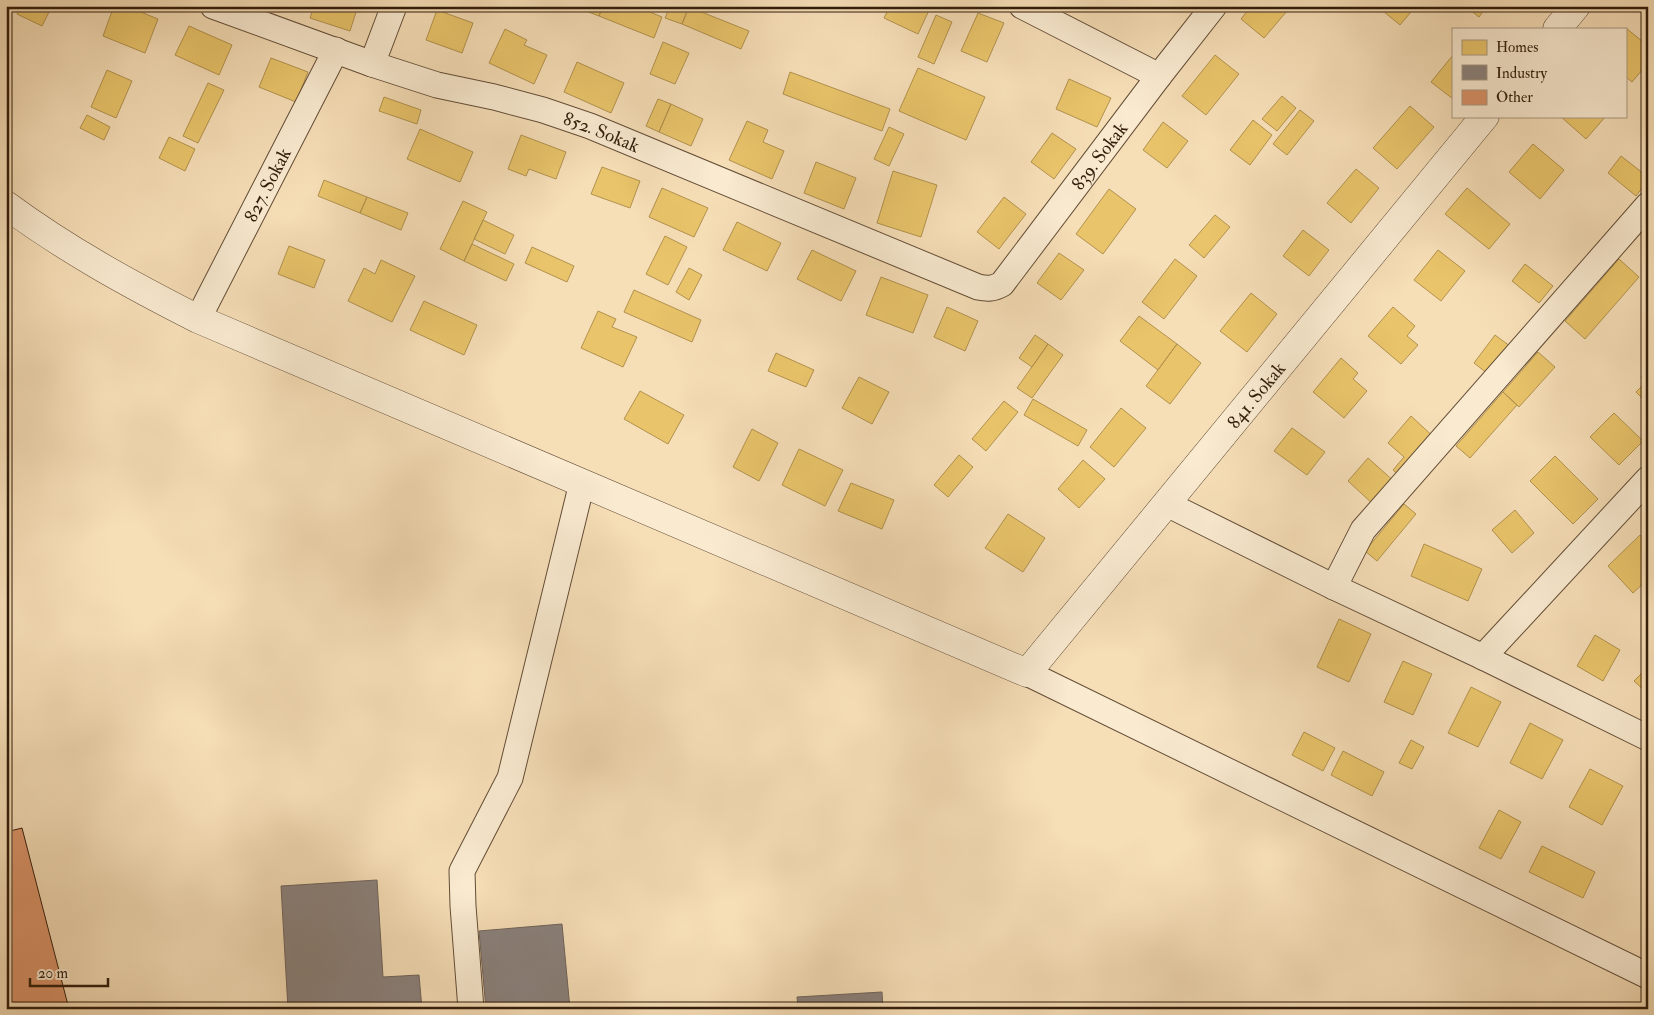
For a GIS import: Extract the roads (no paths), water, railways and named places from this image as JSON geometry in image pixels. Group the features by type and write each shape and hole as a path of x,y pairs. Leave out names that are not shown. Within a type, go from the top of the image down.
{"street":[{"name":"852. Sokak","path":"213,6 372,64 437,85 543,110 590,126 978,287"},
{"path":"372,64 394,6"},
{"path":"1022,6 1159,76"},
{"name":"839. Sokak","path":"978,287 994,289 1002,284 1214,6"},
{"path":"1558,28 1576,6"},
{"name":"827. Sokak","path":"198,319 336,50"},
{"name":"841. Sokak","path":"1027,673 1483,118"},
{"path":"6,205 74,252 130,285 198,319 1027,673 1648,976"},
{"path":"1334,587 1363,530 1648,205"},
{"path":"1483,657 1648,479"},
{"path":"471,1009 462,906 462,871 510,778 582,483"},
{"path":"1167,504 1334,587 1644,730"}]}
